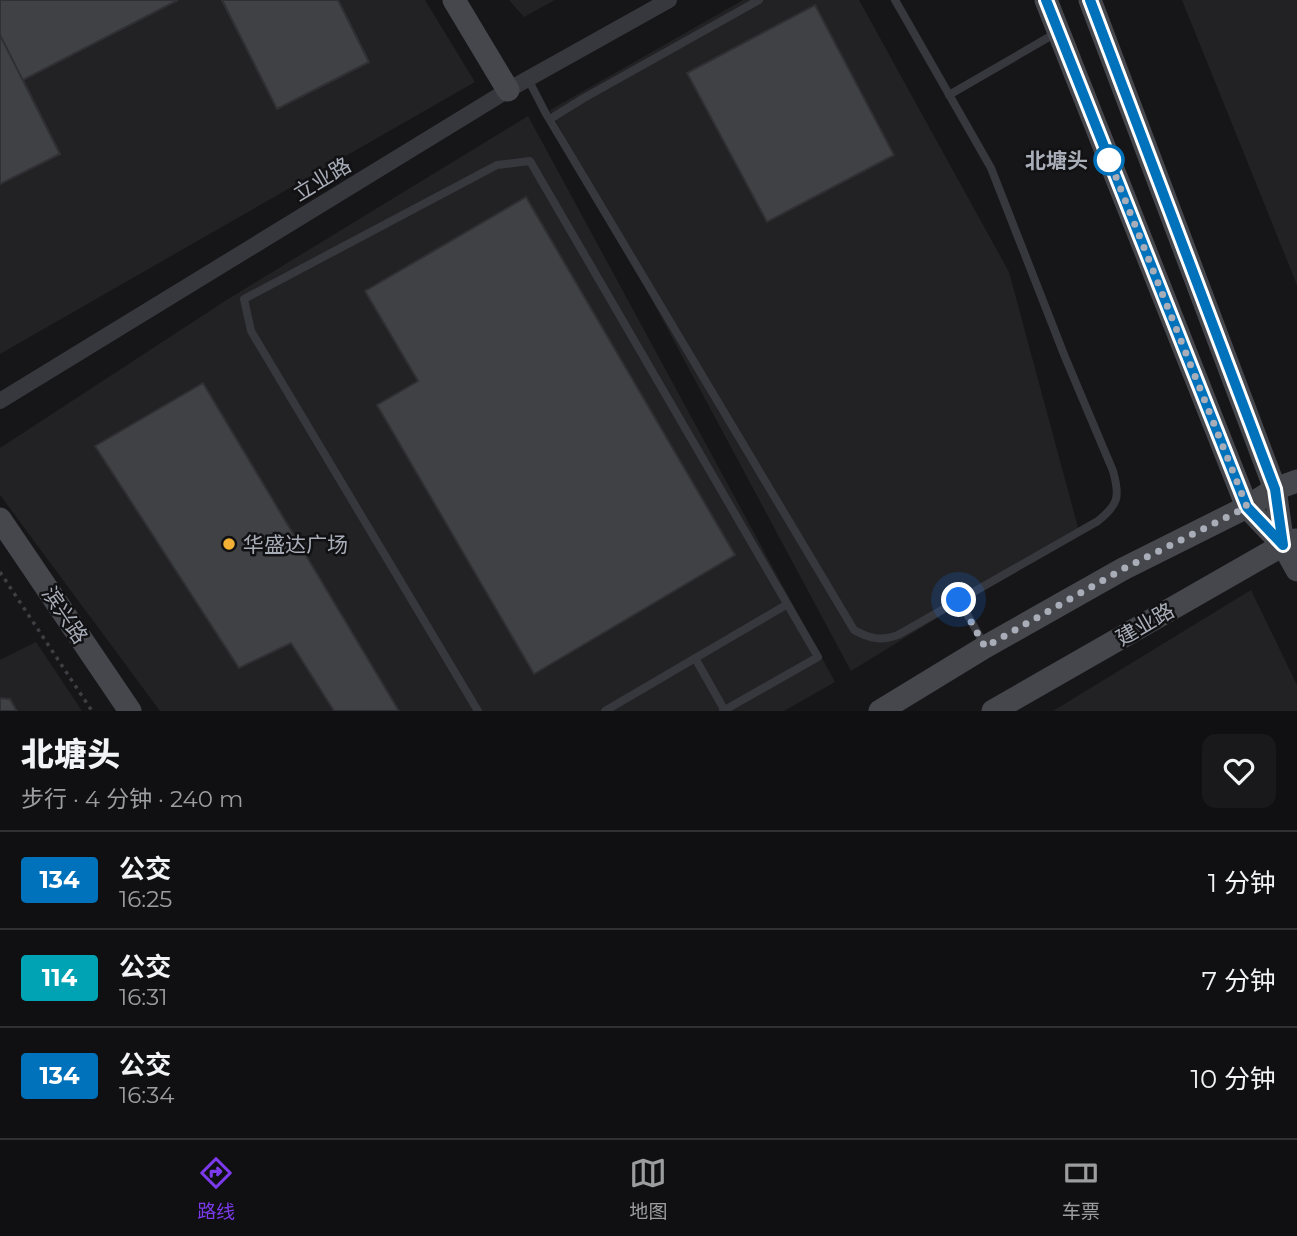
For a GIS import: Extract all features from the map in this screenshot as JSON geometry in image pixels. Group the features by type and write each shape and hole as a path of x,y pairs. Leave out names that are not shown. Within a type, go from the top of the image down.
{"main road":[{"path":"454,0 518,85"},
{"path":"1046,0 1247,507 1290,542"},
{"path":"1090,0 1286,485 1290,542 1297,570"},
{"path":"880,711 985,647 1123,569 1286,485"},
{"name":"滨兴路","path":"0,519 130,711"},
{"name":"建业路","path":"993,711 1290,542"}],"street":[{"name":"立业路","path":"0,401 518,85 669,0"}],"lane":[{"path":"550,119 759,0"},
{"path":"518,85 550,119 854,630 877,640 888,639 1098,521 1109,513 1116,503 1118,490 1113,471 991,168 895,0"},
{"path":"949,95 1059,32"},
{"path":"478,711 251,331 244,299 497,165 530,161 818,657 724,711 695,658"},
{"path":"959,600 985,647"},
{"path":"605,711 786,605"}],"path":[{"path":"0,572 92,711"}],"shaded area":[{"path":"0,0 425,0 475,82 0,354"},
{"path":"509,0 555,0 524,17"},
{"path":"743,0 859,0 1009,272 1079,531 851,671 550,110"},
{"path":"1182,0 1297,0 1297,285"},
{"path":"528,116 835,682 784,711 160,711 0,495 0,448 225,301"},
{"path":"1251,590 1297,685 1297,711 1053,711"},
{"path":"36,642 82,711 0,711 0,660"}],"building":[{"path":"0,0 178,0 23,80 60,154 0,184"},
{"path":"222,0 338,0 369,62 277,109"},
{"path":"222,0 338,0 369,62 277,109"},
{"path":"815,5 894,155 767,222 687,73"},
{"path":"0,35 60,154 0,184"},
{"path":"526,197 735,555 534,674 377,405 418,381 365,291"},
{"name":"华盛达广场","path":"203,383 399,711 334,711 291,643 239,668 95,446"},
{"path":"0,698 10,699 17,711 0,711"}],"bus line":[{"name":"134","path":"1046,0 1247,507 1283,545 1275,489 1090,0"}],"place":[{"name":"北塘头","path":"1109,160"},
{"name":"华盛达广场","path":"229,544"}],"route":[{"path":"959,600 985,647 1123,569 1247,507 1108,157 1109,160"}]}
